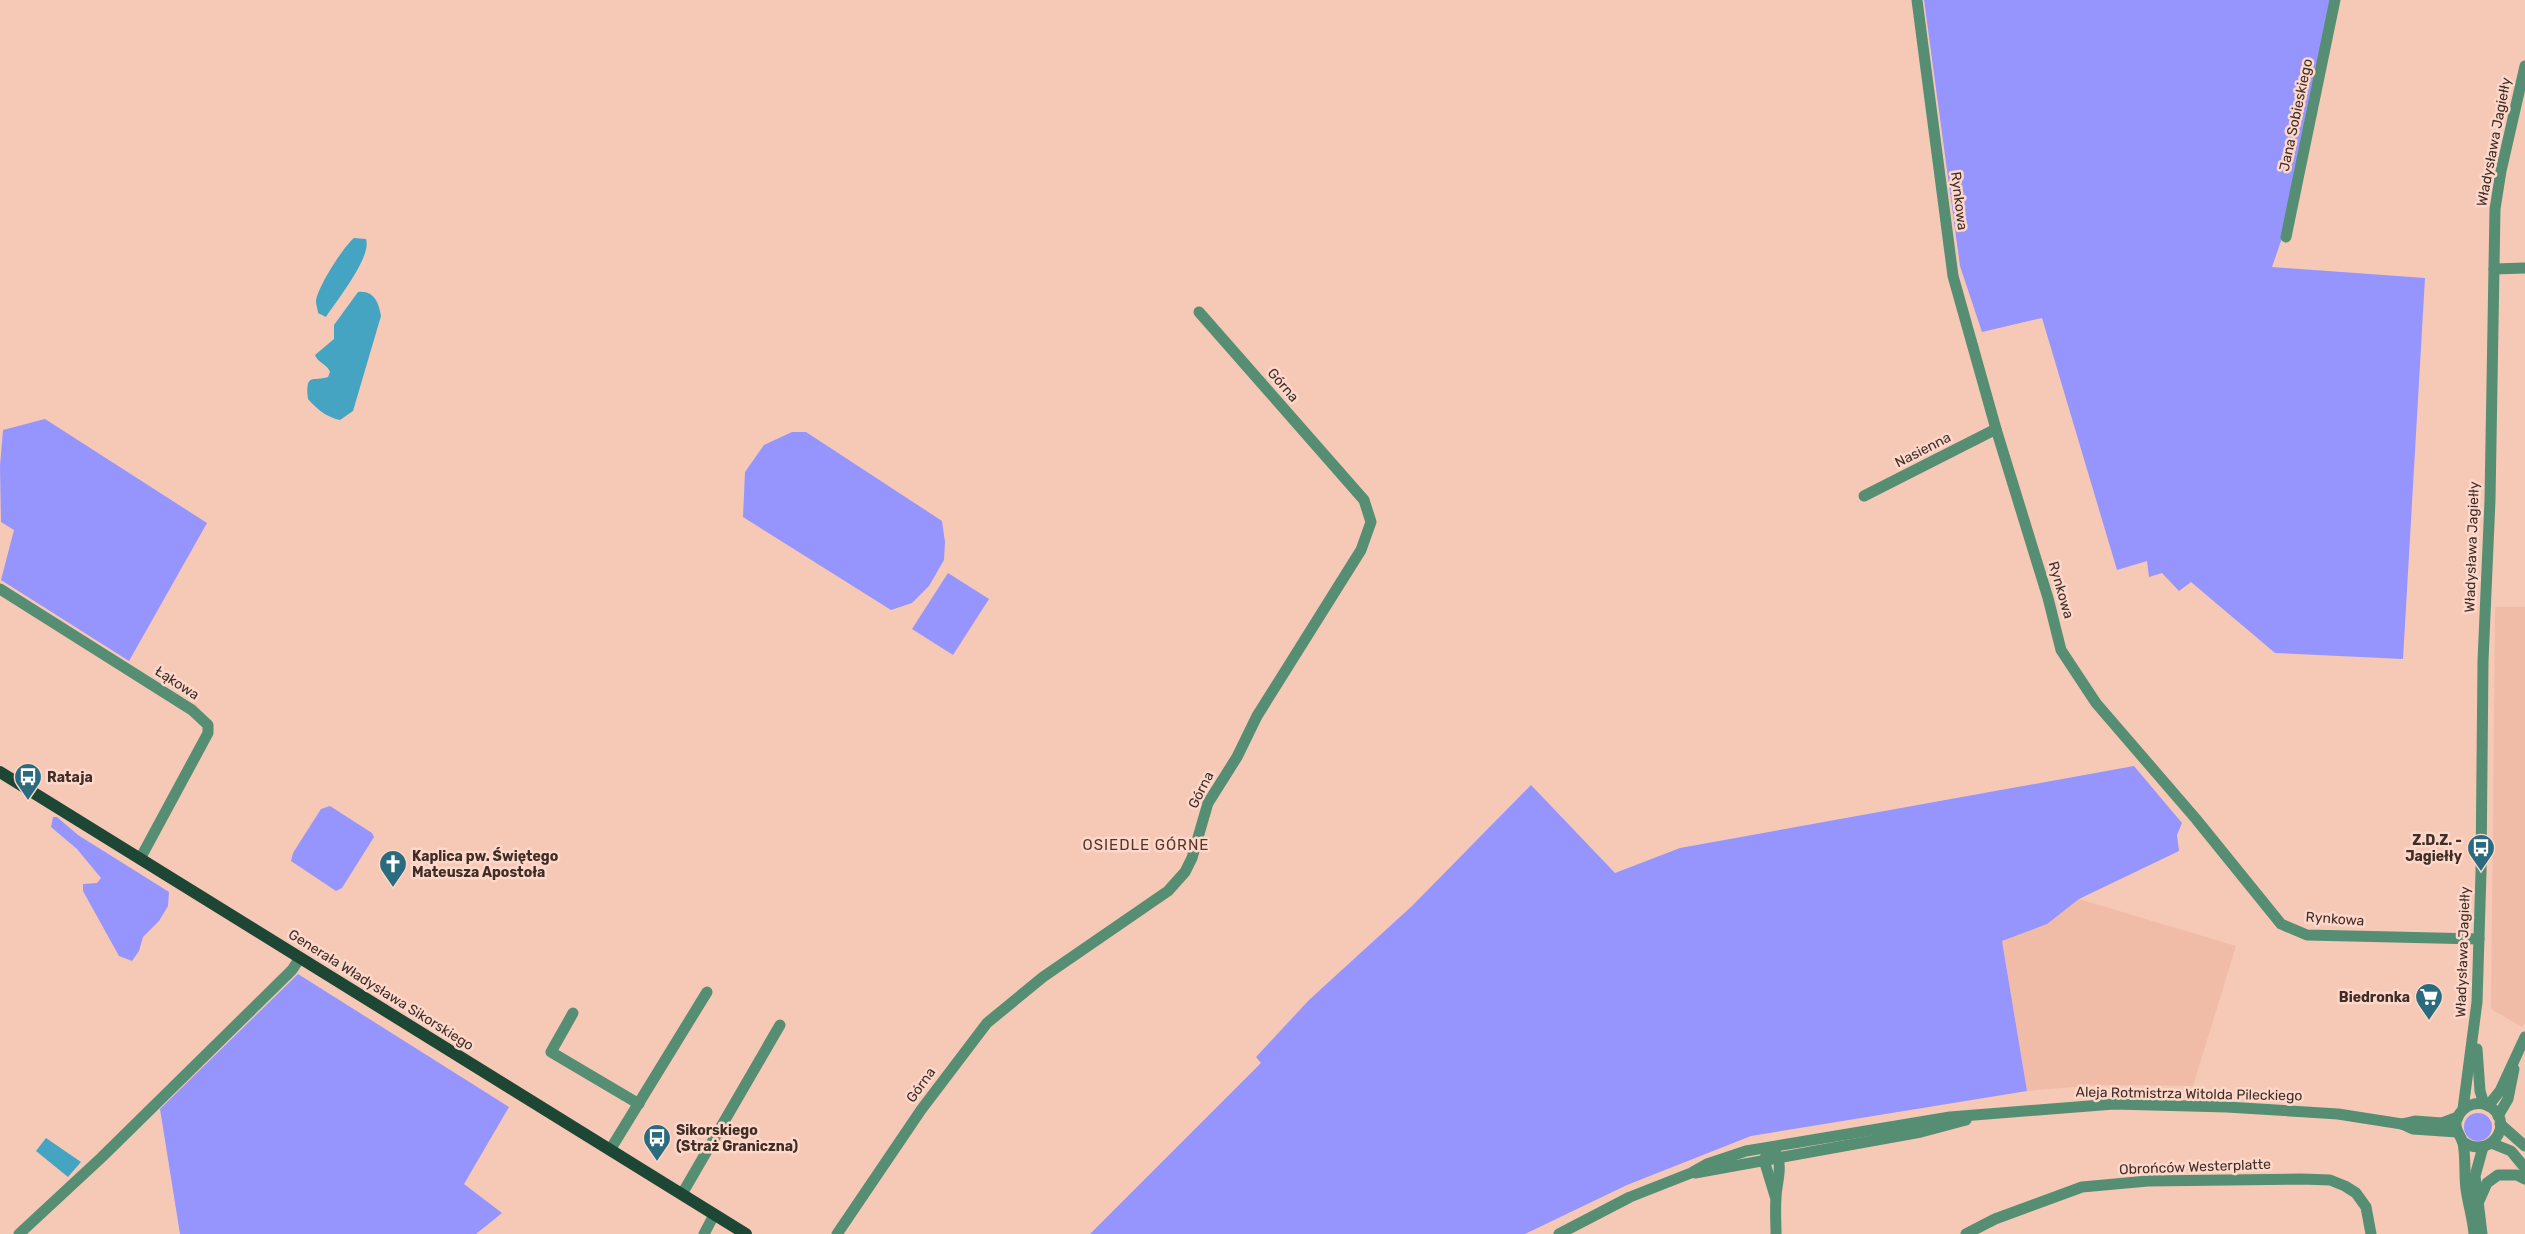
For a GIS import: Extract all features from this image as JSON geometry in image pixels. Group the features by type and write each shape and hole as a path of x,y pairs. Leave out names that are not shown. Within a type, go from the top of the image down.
{"main road":[{"name":"Generała Władysława Sikorskiego","path":"0,772 746,1234"}],"street":[{"name":"Rynkowa","path":"1917,0 1953,276 1996,429 2048,598 2061,650 2096,703 2196,819 2281,924 2307,935 2479,939"},
{"name":"Jana Sobieskiego","path":"2286,237 2336,0"},
{"name":"Władysława Jagiełły","path":"2460,1113 2474,1033 2479,939 2482,661 2490,500 2495,209 2499,180 2525,66"},
{"path":"2494,269 2525,268"},
{"name":"Górna","path":"838,1234 921,1110 987,1023 1043,977 1168,891 1185,872 1192,858 1208,803 1236,757 1257,716 1361,550 1370,522 1364,500 1199,312"},
{"name":"Nasienna","path":"1864,496 1996,429"},
{"name":"Łąkowa","path":"0,589 192,710 208,725 208,733 140,859"},
{"path":"19,1234 195,1067 292,970 300,958"},
{"path":"610,1150 707,992"},
{"path":"573,1013 551,1052 639,1104"},
{"path":"682,1194 780,1025"},
{"name":"Władysława Jagiełły","path":"2474,1033 2486,1105"},
{"path":"2486,1105 2500,1090 2525,1037"},
{"path":"2482,1234 2475,1176 2487,1145 2499,1132 2499,1120 2511,1090 2517,1052"},
{"name":"Aleja Rotmistrza Witolda Pileckiego","path":"1559,1234 1630,1197 1691,1173 1707,1164 1770,1145 1941,1119 2034,1109 2114,1104 2288,1110 2338,1114 2402,1124 2413,1129 2460,1137"},
{"path":"2474,1234 2464,1178 2460,1113 2473,1104 2486,1105 2525,1146"},
{"name":"Aleja Rotmistrza Witolda Pileckiego","path":"2402,1124 2414,1121 2442,1123 2460,1113"},
{"name":"Aleja Rotmistrza Witolda Pileckiego","path":"1691,1173 1952,1126 1975,1116"},
{"path":"2460,1137 2472,1147 2487,1145 2511,1152 2525,1168"},
{"path":"1770,1145 1778,1157 1779,1179 1776,1198 1776,1234"},
{"path":"1770,1145 1764,1160 1776,1198"},
{"path":"2479,1201 2487,1183 2498,1175 2517,1175 2525,1179"},
{"name":"Obrońców Westerplatte","path":"1966,1234 1995,1219 2082,1187 2148,1181 2302,1179 2330,1180 2356,1193 2366,1208 2371,1234"},
{"path":"704,1234 714,1215"}],"shaded area":[{"path":"1924,0 2332,0 2290,215 2272,267 2425,278 2403,659 2275,653 2191,582 2179,591 2162,573 2149,577 2147,561 2117,570 2042,318 1982,332 1960,266"},
{"path":"45,419 207,523 129,661 1,580 14,530 1,522 0,466 3,430"},
{"path":"792,432 806,432 942,521 945,542 944,560 929,586 912,603 891,610 743,517 745,472 764,445"},
{"path":"948,573 989,599 953,655 912,629"},
{"path":"2495,607 2525,607 2525,1024 2522,1027 2491,1009"},
{"path":"2134,766 2182,823 2177,835 2179,851 2079,899 2047,924 2002,941 2027,1091 1751,1136 1627,1185 1525,1234 1090,1234 1261,1063 1256,1057 1309,1000 1412,906 1531,785 1615,873 1680,848"},
{"path":"330,806 372,833 374,837 342,888 336,891 291,861 293,853 321,809"},
{"path":"53,817 57,817 78,835 169,892 168,906 159,921 143,937 139,951 132,961 119,956 83,891 83,884 97,883 101,878 77,849 51,827"},
{"path":"2079,899 2236,946 2193,1086 2099,1085 2027,1091 2002,941 2046,924"},
{"path":"298,974 509,1107 464,1184 502,1213 476,1234 180,1234 160,1109"},
{"path":"2478,1113 2488,1117 2492,1127 2488,1137 2478,1141 2468,1137 2464,1127 2468,1117"}],"water":[{"path":"354,238 366,239 364,256 359,267 326,317 318,313 317,296 331,268"},
{"path":"358,292 368,293 375,298 381,316 353,411 340,420 330,417 315,406 308,399 307,391 309,381 328,377 329,369 315,355 334,339 334,325"},
{"path":"46,1138 81,1162 68,1177 36,1151"}],"place":[{"name":"Rataja","path":"28,801"},
{"name":"Z.D.Z. - Jagiełły","path":"2481,872"},
{"name":"Kaplica pw. Świętego Mateusza Apostoła","path":"393,888"},
{"name":"Biedronka","path":"2429,1021"},
{"name":"Sikorskiego (Straż Graniczna)","path":"657,1162"}],"district":[{"name":"OSIEDLE GÓRNE","path":"1146,845"}]}
